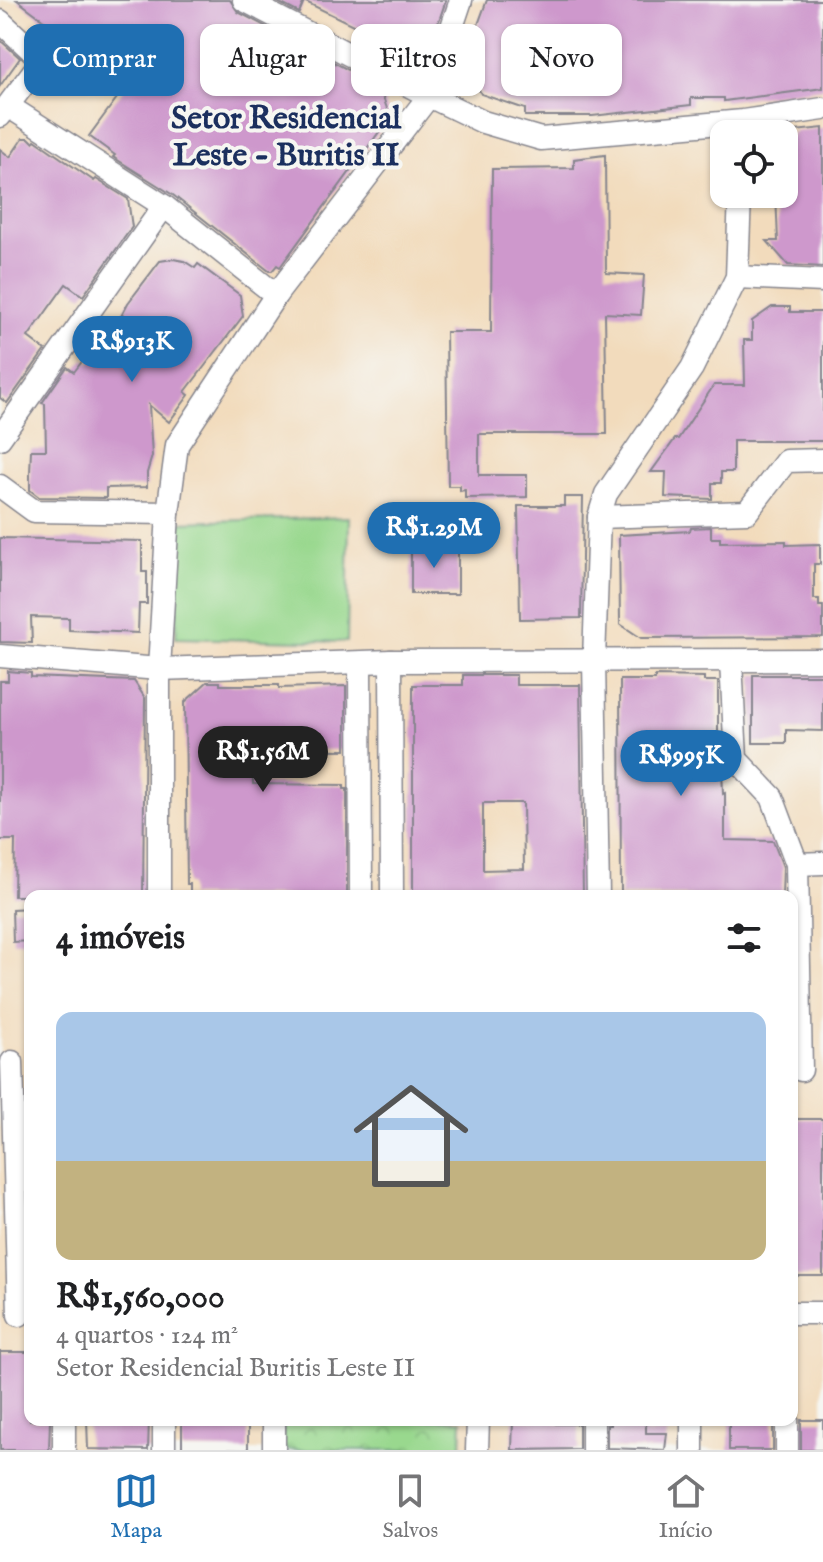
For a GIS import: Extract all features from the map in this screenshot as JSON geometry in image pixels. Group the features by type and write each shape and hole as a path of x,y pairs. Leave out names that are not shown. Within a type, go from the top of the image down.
{"street":[{"path":"244,0 351,56"},
{"path":"453,24 461,0"},
{"path":"0,21 42,60 4,111 164,206 276,295"},
{"path":"159,890 159,669 168,513 177,445 276,295 429,96 483,122 541,139 710,130"},
{"path":"776,120 823,109"},
{"path":"0,438 164,206"},
{"path":"598,890 594,660 599,517 606,494 692,368 737,277 739,208"},
{"path":"737,277 823,281"},
{"path":"599,517 747,512 786,461 823,460"},
{"path":"0,486 34,511 168,513"},
{"path":"0,656 159,669 391,661 823,660"},
{"path":"391,661 392,890"},
{"path":"731,661 736,759 772,797 797,864 805,1070"},
{"path":"360,663 361,890"},
{"path":"797,864 823,863"},
{"path":"14,1062 16,1315"},
{"path":"798,1313 823,1313"},
{"path":"64,1426 64,1450"},
{"path":"164,1426 164,1450"},
{"path":"274,1426 274,1450"},
{"path":"477,1450 478,1426"},
{"path":"593,1426 593,1450"},
{"path":"692,1426 692,1450"},
{"path":"787,1426 787,1450"}],"green space":[{"path":"349,517 347,642 176,638 180,522"},
{"path":"283,1426 462,1426 461,1450 283,1450"}],"building":[{"path":"17,0 230,0 238,12 261,24 200,24 200,96 335,96 335,63 351,71 351,96 383,96 390,117 280,267 277,265 269,271 173,195 113,157 115,155 89,136 118,96 184,96 184,24 49,24"},
{"path":"274,0 446,0 438,24 351,24 304,1 299,13"},
{"path":"487,0 823,0 823,88 724,101 724,98 691,98 691,105 592,116 525,116 525,109 485,95 485,24 478,24"},
{"path":"0,40 20,58 0,86"},
{"path":"823,128 823,267 788,265 767,241 778,241 777,208 798,208 798,131"},
{"path":"23,138 35,140 94,181 96,179 128,199 132,227 83,296 66,284 28,337 45,350 7,403 0,398 0,149 10,157"},
{"path":"605,155 606,273 644,275 641,315 605,313 607,434 479,434 479,475 527,475 527,497 465,498 465,490 460,491 460,486 448,486 446,332 491,332 492,169 574,168 574,159"},
{"path":"173,259 195,268 198,264 240,295 243,316 185,392 189,395 169,422 149,405 152,456 147,487 106,488 106,498 39,497 30,490 30,473 31,450 46,450 45,404 42,403 67,367 74,372 84,359 90,363 110,337 128,303 160,261"},
{"path":"772,307 790,307 790,312 823,312 823,441 733,441 733,472 721,472 721,483 712,483 712,499 665,497 666,472 651,472 678,439 714,385 745,385 744,340 752,340 752,321"},
{"path":"564,497 583,497 581,618 520,619 518,506 564,506"},
{"path":"711,527 711,538 720,538 720,542 820,544 820,564 814,564 814,599 819,599 819,606 823,606 823,637 641,638 620,624 619,535"},
{"path":"0,538 142,541 142,572 147,572 147,604 139,604 138,633 69,630 69,618 31,617 32,643 0,642"},
{"path":"411,545 458,545 458,594 411,594"},
{"path":"8,671 31,673 31,677 134,681 145,698 143,890 24,890 24,896 14,896 15,840 0,840 0,681 8,681"},
{"path":"463,675 516,675 516,685 580,685 583,890 413,890 413,685 463,685","holes":["483,803 523,803 524,869 483,870"]},
{"path":"753,675 823,675 823,731 786,730 786,743 753,743"},
{"path":"655,676 704,677 704,681 718,681 718,741 721,741 725,793 725,840 773,841 783,867 782,890 621,890 620,680 655,680"},
{"path":"207,682 220,682 220,685 279,685 279,688 346,686 346,750 252,749 253,784 344,785 347,789 347,890 190,890 190,884 187,884 185,702"},
{"path":"24,908 24,941 13,942 12,909"},
{"path":"798,1119 823,1119 823,1276 798,1276"},
{"path":"0,1352 24,1352 24,1426 50,1426 49,1450 0,1450"},
{"path":"801,1420 823,1420 823,1450 801,1450"},
{"path":"87,1426 149,1426 148,1450 88,1449"},
{"path":"182,1426 248,1426 248,1450 182,1449"},
{"path":"513,1426 579,1426 579,1449 512,1450"},
{"path":"607,1426 646,1426 646,1433 667,1433 665,1450 607,1448"},
{"path":"729,1426 773,1426 773,1450 729,1450"}],"district":[{"name":"Setor Residencial Leste - Buritis II","path":"286,136"}]}
